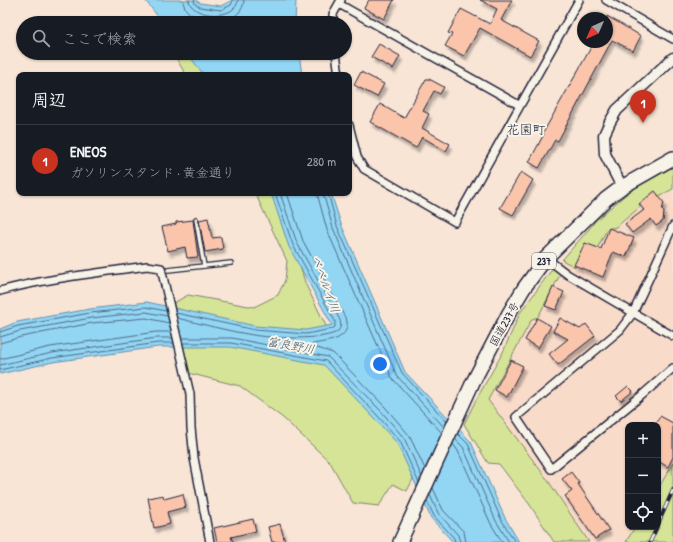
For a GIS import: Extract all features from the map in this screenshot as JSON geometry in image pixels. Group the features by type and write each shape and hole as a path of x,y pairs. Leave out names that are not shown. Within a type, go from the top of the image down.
{"highway":[{"name":"国道237号","path":"400,542 473,382 524,288 546,258 606,199 622,187 673,158"}],"street":[{"path":"352,137 357,157 364,170 455,222 579,0"},
{"path":"606,0 673,39"},
{"path":"333,16 340,2 519,105"},
{"path":"622,187 605,154 604,135 618,110 673,58"},
{"path":"337,60 339,72"},
{"path":"673,226 633,313 620,330 516,417 551,469 673,368"},
{"path":"546,258 567,274 673,336"},
{"path":"0,291 20,285 60,278 147,266 161,268 166,273 188,389 194,458 210,542"}],"lane":[{"path":"196,219 204,266"},
{"path":"166,273 231,263"}],"shaded area":[{"path":"673,189 673,463 661,484 661,422 625,422 625,530 633,530 626,542 589,542 547,479 488,400 532,318 538,317 553,268 562,260 575,266 587,246 597,249 607,229 616,227 645,203"}],"green space":[{"path":"177,60 205,60 215,72 184,72"},
{"path":"673,167 673,189 645,203 616,227 607,229 597,249 587,247 575,267 562,260 596,220 630,191"},
{"path":"256,196 277,196 306,285 327,328 410,462 413,479 407,491 393,484 379,506 353,503 330,462 283,418 240,386 184,372 163,309 188,295 254,307 278,295 285,280 287,261"},
{"path":"553,268 562,271 538,317 532,319 488,400 547,479 589,542 554,542 530,505 499,464 488,463 464,424 503,352 520,313"},
{"path":"673,463 673,542 626,542 633,530 661,530 661,484"}],"water":[{"path":"145,0 196,0 200,3 221,6 232,0 296,0 295,16 158,16"},
{"path":"192,60 300,60 302,72 202,72"},
{"path":"272,196 332,196 341,224 405,372 471,442 505,518 519,542 453,542 431,518 397,443 324,365 230,347 158,347 53,362 0,374 0,329 17,322 90,309 147,302 255,326 306,330 332,325 289,247"}],"building":[{"path":"369,0 394,0 384,19 364,8"},
{"path":"480,0 512,0 501,20 539,41 530,56 480,28 464,56 445,46 452,34 448,33 461,9 490,24 497,9"},
{"path":"613,20 641,36 633,51 613,41"},
{"path":"379,44 400,56 393,69 371,57"},
{"path":"591,48 608,48 558,141 555,140 539,168 529,162 544,134 543,133"},
{"path":"361,72 384,84 377,97 354,85"},
{"path":"426,79 429,79 444,87 440,94 434,91 423,111 429,114 422,128 450,144 446,151 422,137 416,148 370,122 380,104 404,118"},
{"path":"521,172 533,180 513,215 500,208"},
{"path":"655,191 664,203 662,210 664,212 663,221 656,226 651,219 632,233 625,224 644,210 639,204"},
{"path":"208,218 212,238 221,237 223,249 205,252 199,220"},
{"path":"193,220 198,257 187,258 185,247 168,251 162,227 176,224 176,222"},
{"path":"609,228 634,238 626,257 613,252 603,277 574,265 585,243 601,249"},
{"path":"553,287 564,292 556,310 545,306"},
{"path":"537,318 551,326 538,348 525,340"},
{"path":"560,318 580,329 586,324 595,336 558,365 549,354 568,339 553,331"},
{"path":"511,360 523,366 507,397 495,390"},
{"path":"628,386 633,391 621,401 616,396"},
{"path":"660,416 673,423 673,457 668,467 661,463 661,422 657,422"},
{"path":"571,472 609,530 595,539 565,496 572,491 562,479"},
{"path":"183,494 186,507 167,512 170,524 154,528 148,498 163,495 164,499"},
{"path":"253,519 256,531 231,537 233,542 217,542 214,528"},
{"path":"280,524 285,542 272,542 268,527"}],"railway":[{"path":"661,517 673,490"},
{"path":"650,542 656,530"}],"place":[{"name":"ENEOS","path":"643,123"}],"district":[{"name":"花園町","path":"526,129"}],"water label":[{"name":"ベベルイ川","path":"326,284"},
{"name":"富良野川","path":"291,345"}]}
